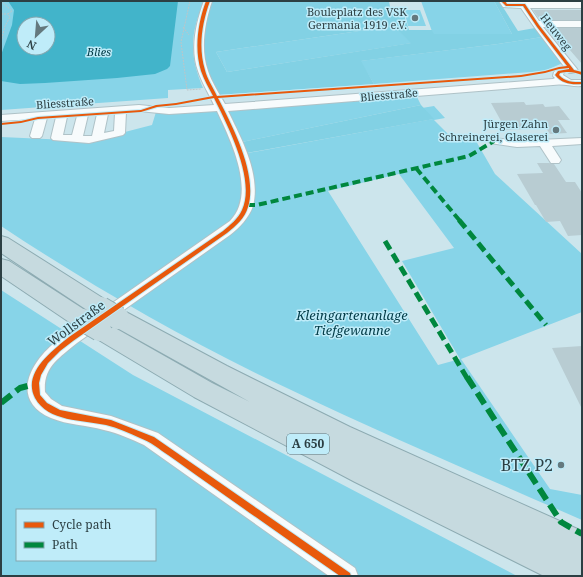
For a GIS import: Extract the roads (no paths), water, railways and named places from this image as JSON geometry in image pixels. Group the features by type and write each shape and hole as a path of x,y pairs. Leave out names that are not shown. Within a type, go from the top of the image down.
{"highway":[{"name":"A 650","path":"1,243 101,319 203,390 365,473 578,576"},
{"name":"A 650","path":"1,266 101,319 218,373 333,432 582,547"}],"street":[{"name":"Wollstraße","path":"208,1 199,41 203,71 237,142 243,158 247,175 247,205 243,214 236,223 225,232 71,339 48,357 38,371 35,384 37,395 43,404 53,410 106,422 126,428 151,439 347,576"},
{"path":"503,1 506,5 582,5"},
{"name":"Heuweg","path":"524,5 537,24 580,74"},
{"path":"537,24 582,24"},
{"path":"561,80 557,75 559,72 580,74"},
{"name":"Bliesstraße","path":"1,118 138,108 169,111 220,108 553,82 561,80 573,83 580,74"},
{"path":"62,114 57,138 97,138 119,133 121,109"},
{"path":"97,138 103,111"},
{"path":"77,139 83,112"},
{"path":"36,136 42,115"},
{"path":"494,141 516,144 582,141"},
{"path":"544,143 555,160"}],"place":[{"name":"Bouleplatz des VSK Germania 1919 e.V.","path":"415,18"},
{"name":"Jürgen Zahn Schreinerei, Glaserei","path":"556,130"},
{"name":"BTZ P2","path":"561,465"}],"park label":[{"name":"Blies","path":"99,52"},
{"name":"Kleingartenanlage Tiefgewanne","path":"352,322"}]}
